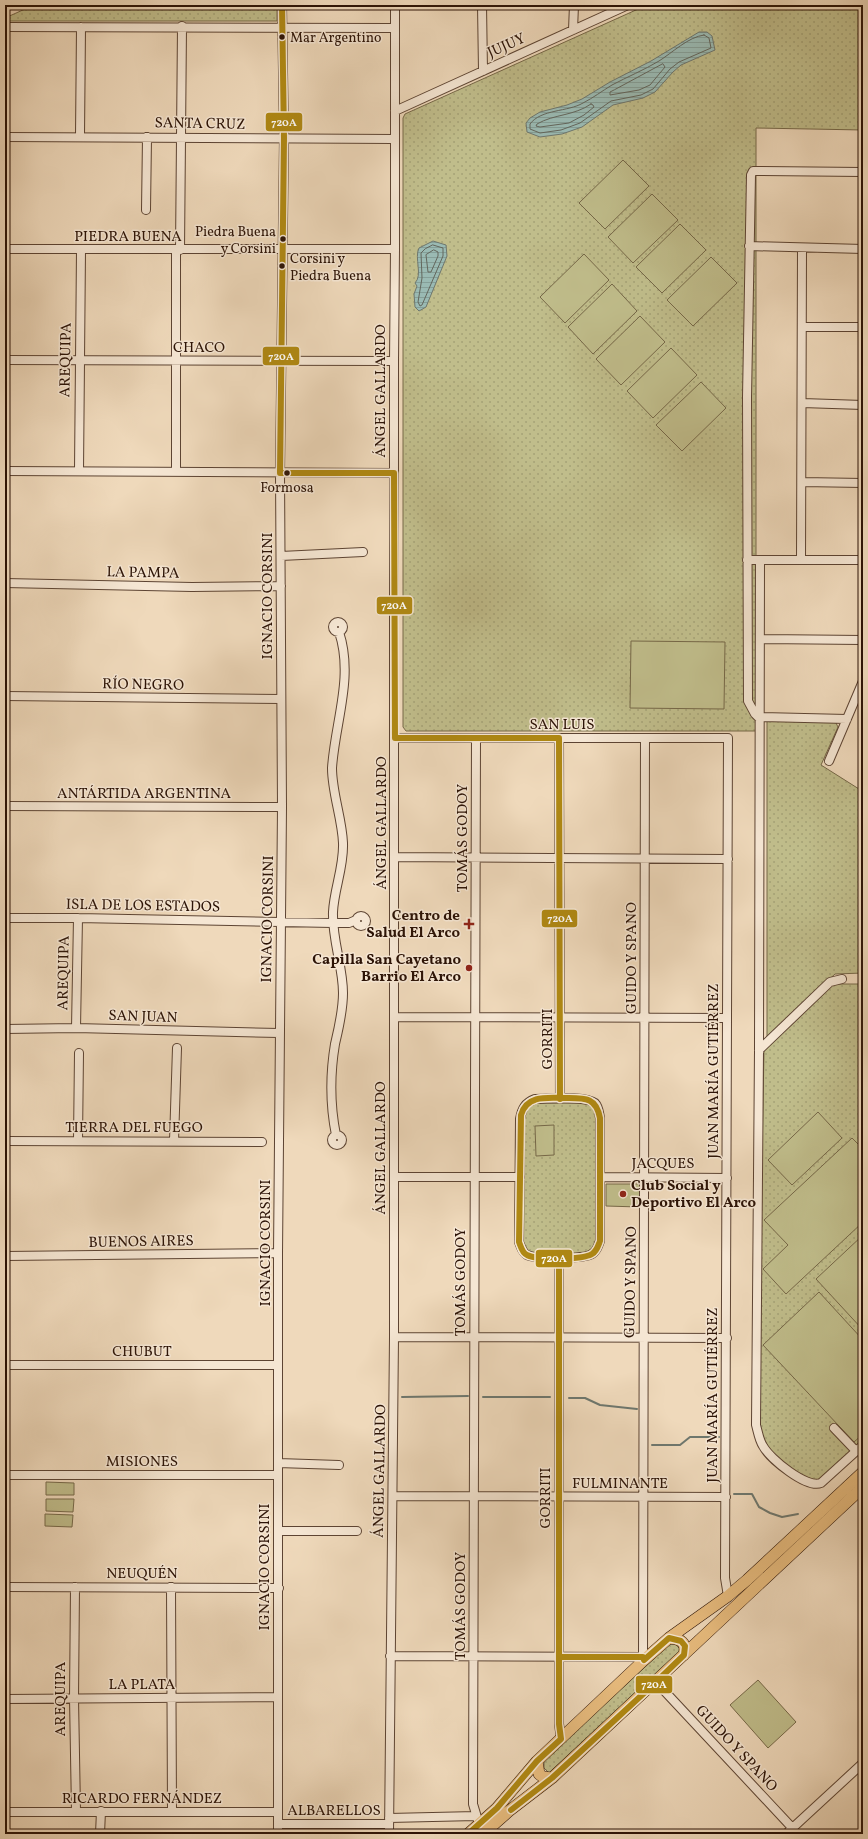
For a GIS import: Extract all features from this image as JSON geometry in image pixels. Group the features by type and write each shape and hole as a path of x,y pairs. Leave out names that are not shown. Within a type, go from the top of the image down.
{"main road":[{"path":"468,1834 497,1808 537,1761 643,1659 669,1638 728,1596 863,1472"},
{"path":"479,1825 509,1811 552,1778 863,1487"},
{"path":"669,1638 678,1639 684,1643 684,1655"},
{"path":"537,1761 539,1774 544,1777 552,1778"}],"street":[{"name":"IGNACIO CORSINI","path":"278,1834 278,1253 282,807 280,473 284,138 282,5"},
{"name":"ÁNGEL GALLARDO","path":"389,1834 394,1337 395,5"},
{"path":"482,5 482,71"},
{"path":"573,30 574,5"},
{"name":"JUJUY","path":"395,110 628,5"},
{"path":"176,472 176,361 182,26"},
{"path":"5,27 182,26 395,28"},
{"path":"80,136 81,27"},
{"name":"SANTA CRUZ","path":"5,137 394,138"},
{"path":"146,210 147,137"},
{"path":"847,719 760,718 755,714 748,701 747,560 749,246 751,175 753,171 863,172"},
{"path":"749,246 863,249"},
{"path":"801,560 802,248"},
{"name":"PIEDRA BUENA","path":"5,249 395,249"},
{"name":"AREQUIPA","path":"79,471 81,250"},
{"path":"802,327 863,327"},
{"name":"CHACO","path":"5,360 394,361"},
{"path":"802,403 863,406"},
{"path":"5,471 394,473"},
{"path":"802,482 863,483"},
{"path":"281,556 364,552"},
{"path":"747,560 863,560"},
{"path":"760,560 761,640 756,1425 759,1438 769,1454 787,1469 813,1484 821,1484 863,1445"},
{"name":"LA PAMPA","path":"5,583 192,587 281,586"},
{"path":"336,1135 332,1117 331,1084 332,1065 342,1012 343,986 333,923 333,911 343,845 332,780 335,742 343,696 345,670 344,646 339,632"},
{"path":"761,640 863,640"},
{"path":"829,761 863,681"},
{"name":"RÍO NEGRO","path":"5,696 281,699"},
{"name":"SAN LUIS","path":"395,738 728,738"},
{"name":"TOMÁS GODOY","path":"476,738 473,1804 479,1825"},
{"name":"GORRITI","path":"560,738 560,1099"},
{"name":"GUIDO Y SPANO","path":"643,1659 646,738"},
{"name":"JUAN MARÍA GUTIÉRREZ","path":"728,738 725,1578 728,1596"},
{"name":"ANTÁRTIDA ARGENTINA","path":"5,806 282,807"},
{"path":"394,857 728,859"},
{"name":"ISLA DE LOS ESTADOS","path":"5,918 333,923 349,923 356,920"},
{"name":"AREQUIPA","path":"76,1028 78,918"},
{"path":"759,1050 830,982 842,979"},
{"path":"394,1017 727,1018"},
{"name":"SAN JUAN","path":"5,1029 76,1028 279,1034"},
{"path":"174,1141 177,1048"},
{"path":"78,1140 79,1053"},
{"path":"535,1099 560,1099 586,1099 595,1103 598,1108 600,1118 600,1241 597,1249 587,1256 536,1257 527,1255 522,1250 520,1242 520,1119 522,1109 527,1102 535,1099"},
{"name":"TIERRA DEL FUEGO","path":"5,1141 78,1140 262,1142"},
{"path":"394,1177 520,1177"},
{"name":"JACQUES","path":"600,1177 727,1178"},
{"name":"BUENOS AIRES","path":"5,1256 278,1253"},
{"name":"GORRITI","path":"559,1257 558,1657 559,1724 561,1739"},
{"path":"394,1337 474,1336 726,1338"},
{"name":"CHUBUT","path":"5,1365 278,1365"},
{"path":"834,1428 856,1451"},
{"path":"278,1462 339,1465"},
{"name":"MISIONES","path":"5,1475 278,1475"},
{"name":"FULMINANTE","path":"393,1496 726,1497"},
{"path":"279,1531 357,1532"},
{"name":"NEUQUÉN","path":"5,1586 278,1588"},
{"name":"AREQUIPA","path":"75,1587 74,1698 76,1811"},
{"path":"171,1587 172,1811"},
{"path":"390,1656 643,1659"},
{"name":"GUIDO Y SPANO","path":"656,1682 795,1831"},
{"name":"LA PLATA","path":"5,1699 278,1697"},
{"path":"786,1834 795,1831 863,1763"},
{"path":"100,1834 101,1811"},
{"name":"RICARDO FERNÁNDEZ","path":"5,1812 278,1812"},
{"name":"ALBARELLOS","path":"278,1824 389,1821 479,1825"}],"shaded area":[{"path":"34,5 277,5 277,21 5,21 5,18"},
{"path":"647,5 863,5 863,130 756,128 756,731 406,731 403,727 403,118 405,114"},
{"path":"623,160 649,186 605,229 579,203"},
{"path":"652,194 678,220 633,263 608,237"},
{"path":"680,224 706,250 662,293 636,267"},
{"path":"584,254 609,280 565,323 540,297"},
{"path":"711,257 737,283 693,326 667,300"},
{"path":"612,284 637,311 593,354 568,327"},
{"path":"640,316 665,342 621,385 596,359"},
{"path":"671,348 697,375 653,418 627,391"},
{"path":"701,382 726,408 682,451 656,425"},
{"path":"631,641 725,642 724,709 630,708"},
{"path":"767,721 835,721 838,727 821,765 859,789 863,782 863,973 835,974 767,1037"},
{"path":"833,984 863,984 863,1440 822,1478 816,1480 796,1472 778,1458 765,1441 757,1422 764,1050"},
{"path":"534,1103 585,1103 592,1106 597,1117 596,1238 594,1247 583,1254 532,1253 528,1252 522,1245 523,1119 526,1109"},
{"path":"818,1112 842,1138 792,1185 768,1160"},
{"path":"554,1125 554,1155 536,1156 535,1126"},
{"path":"852,1138 863,1149 863,1222 786,1294 763,1269 788,1245 764,1220"},
{"name":"Club Social y Deportivo El Arco","path":"606,1184 640,1184 639,1207 606,1206"},
{"path":"863,1235 863,1330 816,1279"},
{"path":"819,1292 863,1340 863,1434 854,1442 763,1345"},
{"path":"46,1482 74,1483 74,1495 46,1495"},
{"path":"46,1499 74,1499 73,1512 46,1511"},
{"path":"45,1514 73,1515 72,1527 45,1526"},
{"path":"674,1643 680,1649 680,1652 549,1773 544,1768 544,1760 670,1644"},
{"path":"758,1680 796,1722 768,1748 730,1705"}],"water":[{"path":"699,32 707,32 712,36 715,50 681,65 655,92 643,98 613,105 582,127 562,134 540,137 527,132 526,123 530,118 540,112 567,105 582,99 610,82 651,61"},
{"path":"433,241 446,245 447,256 426,307 419,311 415,307 414,294 417,286 415,283 418,276 418,252 419,248"}],"waterway":[{"path":"402,1397 468,1396"},
{"path":"483,1397 550,1397"},
{"path":"569,1398 585,1398 600,1405 637,1409"},
{"path":"652,1445 680,1445 690,1437 719,1437"},
{"path":"734,1494 752,1494 759,1507 782,1517 798,1514"}],"transit line":[{"name":"720A","path":"280,473 284,138 282,5"},
{"name":"720A","path":"280,473 394,473"},
{"name":"720A","path":"394,473 395,738"},
{"name":"720A","path":"395,738 559,738"},
{"name":"720A","path":"559,738 560,1099"},
{"name":"720A","path":"546,1098 566,1098 589,1100 596,1106 600,1118 600,1241 595,1251 587,1256 560,1259 532,1257 524,1253 519,1242 521,1115 524,1108 533,1100 546,1098"},
{"name":"720A","path":"468,1834 497,1808 537,1761 561,1739 559,1724 559,1257"},
{"name":"720A","path":"511,1810 552,1778 656,1682 684,1655 685,1646 681,1641 669,1638 644,1660 643,1657 559,1657"}],"place":[{"name":"Mar Argentino","path":"282,37"},
{"name":"Piedra Buena y Corsini","path":"283,239"},
{"name":"Corsini y Piedra Buena","path":"282,266"},
{"name":"Formosa","path":"287,473"},
{"name":"Centro de Salud El Arco","path":"469,924"},
{"name":"Capilla San Cayetano Barrio El Arco","path":"469,968"},
{"name":"Club Social y Deportivo El Arco","path":"623,1194"}]}
